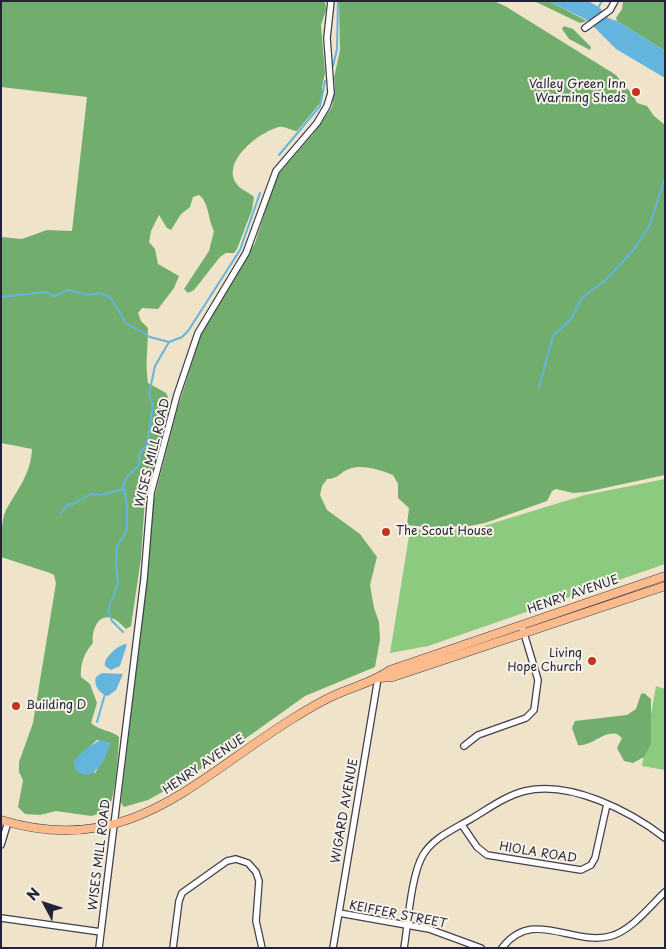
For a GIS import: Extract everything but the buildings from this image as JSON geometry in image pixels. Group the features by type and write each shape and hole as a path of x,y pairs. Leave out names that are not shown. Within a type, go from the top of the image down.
{"main road":[{"name":"HENRY AVENUE","path":"5,821 56,830 91,828 115,824 167,804 302,713 333,696 378,678 390,670 665,576"},
{"name":"HENRY AVENUE","path":"378,678 393,677 665,586"}],"street":[{"name":"WISES MILL ROAD","path":"99,948 144,579 151,493 181,381 200,328 246,252 276,171 317,123 328,106 331,93 327,38 331,1"},
{"path":"585,28 610,10 616,1"},
{"path":"464,746 478,735 523,720 534,710 538,680 522,625"},
{"name":"WIGARD AVENUE","path":"333,948 378,678"},
{"path":"404,948 421,859 435,841 511,796 530,790 562,791 607,804 634,817 662,836 665,829"},
{"name":"HIOLA ROAD","path":"462,824 474,844 487,855 581,870 591,865 595,858 607,804"},
{"path":"1,845 5,821"},
{"path":"174,948 179,901 184,890 227,861 241,860 253,868 259,881 256,921 262,948"},
{"path":"502,948 515,935 531,929 598,938 614,935 627,927 665,892"},
{"name":"KEIFFER STREET","path":"339,913 448,934 481,948"},
{"path":"1,918 101,932"}],"green space":[{"path":"1,1 325,1 326,10 321,25 325,73 322,101 297,131 281,127 271,130 253,141 238,157 233,174 236,183 254,197 252,210 234,253 226,253 220,257 194,290 188,293 184,289 209,251 214,231 205,202 199,195 193,197 190,207 181,214 171,230 167,228 159,215 151,231 149,242 155,249 158,264 179,276 174,288 158,309 142,308 138,313 141,321 148,328 148,383 166,393 168,397 161,444 145,498 141,558 131,626 126,629 116,620 108,617 100,620 93,633 93,643 82,663 81,677 90,684 97,703 91,723 119,737 116,777 109,807 106,812 91,816 56,811 40,815 25,814 18,807 23,780 19,772 19,762 33,723 56,583 54,575 50,573 1,557 4,514 26,474 32,449 1,443 1,237 22,239 47,230 72,231 87,97 1,87","holes":["97,740 110,743 104,759 95,773 74,761"]},
{"path":"339,1 494,1 616,75 631,92 637,103 647,106 654,116 665,125 665,475 586,492 573,493 556,489 552,491 547,501 485,523 469,526 427,527 407,525 409,508 398,498 398,484 393,475 371,468 360,467 346,470 334,478 327,479 322,486 320,495 327,510 360,534 377,557 370,585 374,608 379,622 380,639 375,667 305,696 221,756 175,785 148,800 124,807 121,803 122,792 148,572 152,507 177,410 202,331 255,243 276,177 314,133 332,107 335,86 334,78 340,50"},
{"path":"534,1 549,1 587,21 580,23"},
{"path":"623,1 665,1 665,51 617,21 616,18 622,9"},
{"path":"564,26 573,29 591,47 590,50 569,39 562,29"},
{"path":"665,479 665,564 428,646 390,653 410,530 477,528 585,495"},
{"path":"656,686 665,689 665,770 642,766"},
{"path":"644,693 651,699 651,744 644,757 633,763 624,761 617,748 622,738 617,734 607,735 588,744 578,745 572,728 575,721 627,715 636,709 641,694"}],"water":[{"path":"549,1 588,1 599,7 608,18 617,21 665,51 665,78 616,49 587,20"},
{"path":"127,644 120,666 111,670 105,666 106,659 112,652 120,646"},
{"path":"102,673 123,674 116,690 108,696 100,691 95,683 96,677"},
{"path":"100,740 110,743 102,763 92,773 87,775 81,773 75,768 74,761 84,750"}],"waterway":[{"path":"333,66 337,49 338,1"},
{"path":"598,8 602,1"},
{"path":"279,155 320,106 325,81"},
{"path":"539,387 553,336 571,319 582,298 608,278 635,248 649,227 665,178"},
{"path":"1,297 46,292 55,296 68,290 88,295 100,293 110,297 126,323 150,337 169,342 182,337 188,331 240,250 260,193"},
{"path":"123,632 112,621 108,610 118,584 117,546 126,532 127,526 127,504 123,486 127,477 139,465 140,452 147,445 153,405 149,394 155,366 169,342"},
{"path":"61,513 67,505 73,504 91,494 101,495 124,489"},
{"path":"97,722 105,694"}],"place":[{"name":"Valley Green Inn Warming Sheds","path":"636,92"},
{"name":"The Scout House","path":"386,532"},
{"name":"Living Hope Church","path":"592,661"},
{"name":"Building D","path":"16,706"}]}
